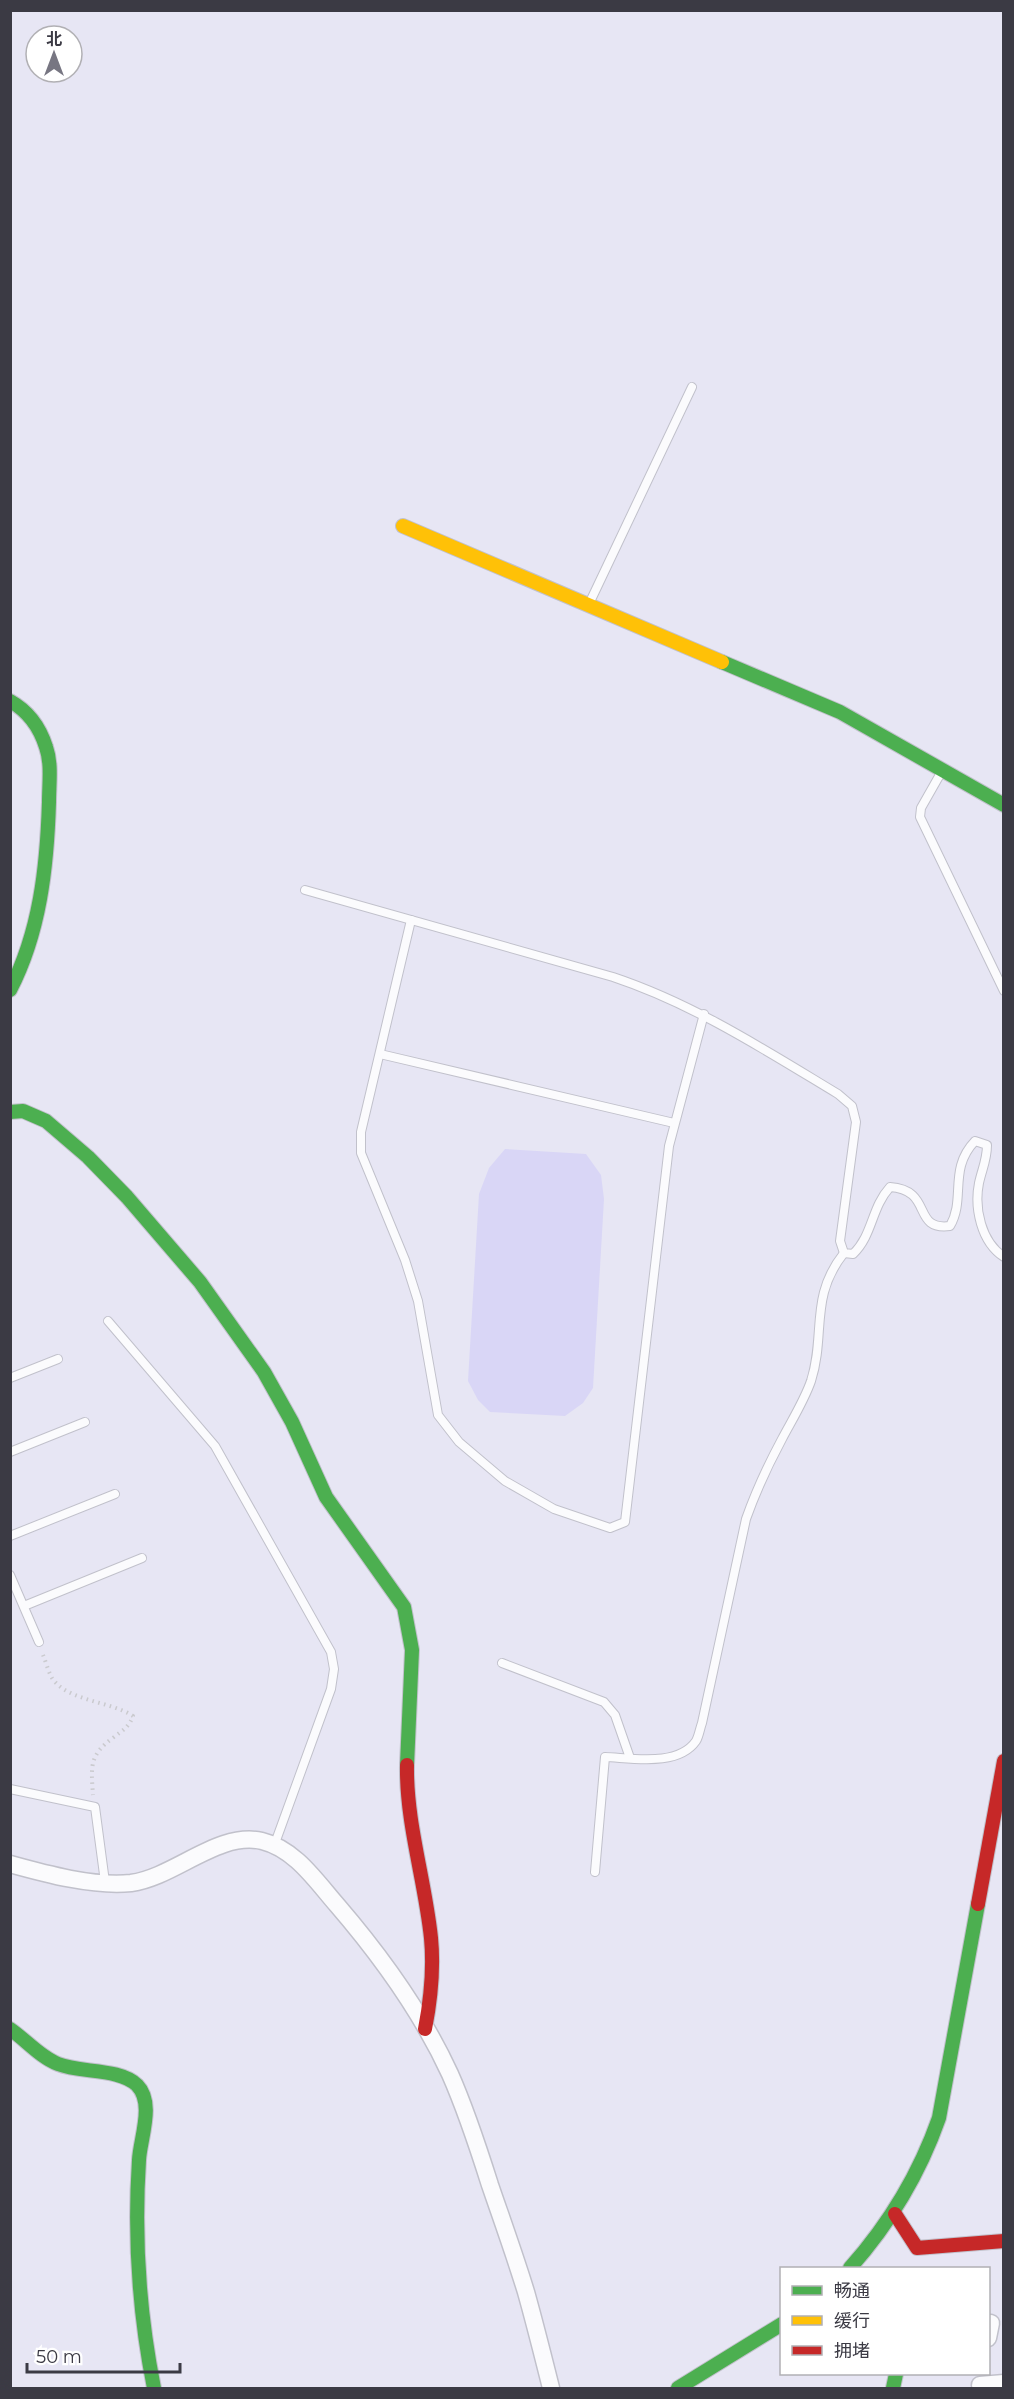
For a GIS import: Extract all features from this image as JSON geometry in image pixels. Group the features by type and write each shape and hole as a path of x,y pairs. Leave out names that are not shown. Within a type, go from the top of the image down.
{"street":[{"path":"403,526 840,712 1004,805"},
{"path":"10,701 17,704 36,724 46,749 49,776 48,831 42,884 32,937 10,990"},
{"path":"10,1112 23,1111 46,1121 88,1157 128,1197 200,1282 264,1372 292,1422 326,1497 404,1607 409,1621 411,1649 408,1792 414,1839 432,1933 434,1983 425,2029"},
{"path":"851,2267 873,2245 914,2184 939,2118 1004,1761"},
{"path":"10,1864 41,1872 105,1882 131,1883 164,1874 219,1846 240,1839 263,1841 288,1852 306,1869 355,1926 425,2029 449,2073 467,2115 526,2292 551,2388"},
{"path":"10,2029 56,2063 78,2071 113,2075 126,2079 138,2086 143,2097 145,2109 139,2157 138,2205 140,2304 146,2353 154,2388"},
{"path":"896,2214 916,2253 1004,2241"},
{"path":"678,2388 780,2325"},
{"path":"981,2382 1004,2383"}],"lane":[{"path":"588,605 692,387"},
{"path":"942,770 921,808 920,818 1004,991"},
{"path":"305,890 652,990 704,1014 838,1094 852,1106 856,1122 840,1241 844,1253"},
{"path":"411,920 362,1132 361,1153 405,1260 418,1301 438,1415 459,1442 505,1481 554,1509 610,1528 624,1522 667,1158 674,1123 704,1014"},
{"path":"380,1054 674,1123"},
{"path":"844,1253 853,1254 862,1245 880,1198 890,1187 904,1188 914,1195 928,1222 938,1228 950,1226 957,1214 958,1174 966,1151 975,1141 987,1145 987,1161 979,1183 977,1206 983,1233 1004,1257"},
{"path":"596,1872 605,1757 663,1758 682,1754 696,1741 702,1723 746,1519 756,1490 812,1378 823,1289 832,1267 844,1253"},
{"path":"108,1321 214,1446 331,1652 334,1669 331,1689 274,1846"},
{"path":"10,1378 58,1359"},
{"path":"10,1452 85,1422"},
{"path":"10,1536 115,1494"},
{"path":"24,1606 142,1558"},
{"path":"10,1575 39,1642"},
{"path":"502,1663 604,1702 615,1715 630,1758"},
{"path":"10,1789 95,1807 105,1882"}],"path":[{"path":"39,1642 52,1679 71,1694 122,1709 133,1716 129,1727 102,1746 93,1758 91,1772 95,1807"}],"shaded area":[{"path":"505,1149 586,1154 601,1175 604,1199 593,1388 583,1403 565,1416 490,1412 478,1400 468,1381 479,1194 489,1168"}],"traffic: fast":[{"path":"722,662 840,712 1004,805"},
{"path":"10,701 28,715 40,733 48,754 50,774 48,826 40,899 28,945 10,990"},
{"path":"10,1112 23,1111 46,1121 88,1157 127,1197 200,1282 264,1372 292,1422 326,1497 404,1607 412,1650 407,1765"},
{"path":"851,2267 878,2234 902,2198 913,2179 939,2118 978,1904"},
{"path":"10,2029 51,2061 67,2067 120,2076 137,2085 142,2093 146,2111 139,2160 137,2218 139,2275 154,2388"},
{"path":"678,2388 780,2325"},
{"path":"893,2388 896,2375"}],"traffic: slow":[{"path":"403,526 722,662"}],"traffic: jam":[{"path":"978,1904 1004,1761"},
{"path":"407,1765 409,1808 432,1950 431,1984 425,2029"},
{"path":"895,2214 917,2248 1004,2241"}]}
